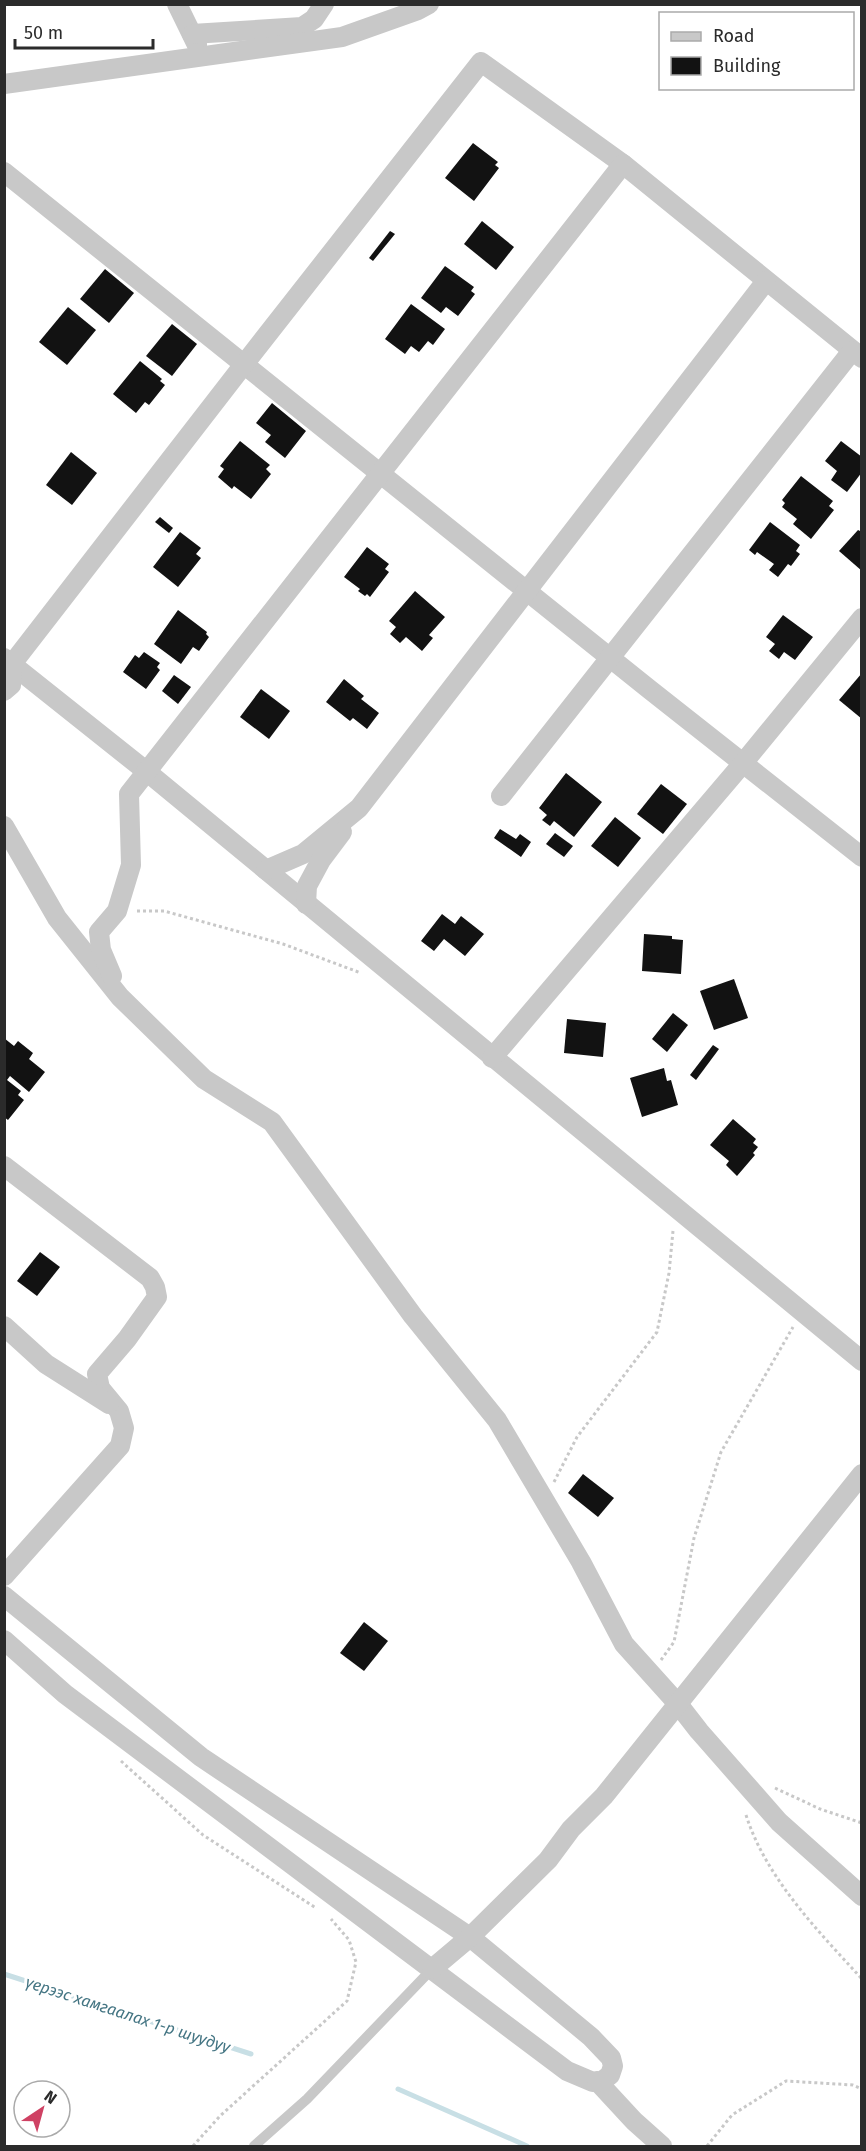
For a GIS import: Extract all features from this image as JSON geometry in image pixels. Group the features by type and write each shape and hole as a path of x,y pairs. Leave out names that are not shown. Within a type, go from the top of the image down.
{"street":[{"path":"177,4 203,58"},
{"path":"192,34 302,27 315,19 324,4"},
{"path":"4,84 342,37 429,4"},
{"path":"4,691 11,685 8,661 481,62 623,164 857,354 609,657 501,795"},
{"path":"120,997 101,950 99,932 117,911 131,865 129,794 623,164"},
{"path":"4,172 861,857"},
{"path":"306,904 306,885 321,860 359,808 766,281"},
{"path":"492,1058 744,762 861,618"},
{"path":"8,661 146,771 861,1361"},
{"path":"266,870 303,854 359,808"},
{"path":"4,826 57,918 120,997 204,1079 272,1122 406,1306 497,1420 580,1562 624,1644 778,1822 861,1896"},
{"path":"4,1166 150,1278 157,1297 97,1374 99,1388 111,1399 124,1428 120,1446 4,1576"},
{"path":"4,1326 46,1364 118,1411"},
{"path":"432,1969 470,1937 548,1860 571,1829 604,1796 861,1474"},
{"path":"4,1596 201,1757 470,1937 591,2037 611,2058 613,2066 610,2074 603,2081 593,2082 567,2071 65,1694 4,1640"},
{"path":"597,2081 633,2121 662,2146"}],"lane":[{"path":"254,2146 307,2098 432,1969"}],"path":[{"path":"117,911 164,911 283,944 362,974"},
{"path":"544,1500 577,1437 657,1332 669,1273 675,1208"},
{"path":"650,1674 674,1642 694,1538 721,1452 802,1312"},
{"path":"117,1758 203,1834 319,1910"},
{"path":"193,2146 220,2116 347,2001 356,1962 349,1940 329,1917"},
{"path":"707,2146 732,2115 786,2081 853,2085 861,2089"}],"building":[{"path":"473,143 498,162 495,165 499,168 474,201 445,178"},
{"path":"482,221 514,247 496,270 464,244"},
{"path":"390,231 395,234 373,261 369,258"},
{"path":"445,266 474,287 471,291 475,294 458,316 446,307 441,313 421,298"},
{"path":"105,269 134,293 109,323 80,299"},
{"path":"411,304 445,329 433,345 428,341 419,352 411,346 405,354 385,339"},
{"path":"68,307 96,330 67,365 39,342"},
{"path":"172,324 197,344 172,376 146,356"},
{"path":"140,361 162,379 160,381 165,385 149,405 145,402 136,413 113,394"},
{"path":"272,403 306,431 285,458 265,442 271,435 256,423"},
{"path":"240,441 270,465 266,469 271,474 251,499 234,486 232,489 218,477 224,469 220,466"},
{"path":"841,441 862,457 862,472 847,492 831,480 837,471 825,461"},
{"path":"71,452 97,473 72,505 46,485"},
{"path":"801,476 833,501 829,506 834,510 811,539 793,524 797,519 782,507 785,503 782,500"},
{"path":"160,517 173,528 169,533 155,522"},
{"path":"770,522 800,545 796,551 800,554 778,577 769,570 774,564 757,552 755,555 749,550"},
{"path":"858,530 862,532 862,571 839,551"},
{"path":"180,532 201,548 196,554 201,558 178,587 153,567"},
{"path":"367,547 389,564 385,569 389,572 370,597 358,591 360,589 344,577"},
{"path":"415,591 445,617 429,635 433,638 422,651 406,637 400,643 390,634 396,627 389,621"},
{"path":"178,610 207,632 209,637 199,651 193,647 181,664 154,644"},
{"path":"783,615 813,637 795,660 784,652 779,659 769,651 775,644 766,637"},
{"path":"144,652 160,663 157,667 160,670 146,689 123,672 135,655 139,658"},
{"path":"862,673 862,719 839,700"},
{"path":"174,675 191,687 178,704 162,691"},
{"path":"344,679 364,696 361,699 379,713 367,729 353,718 350,721 326,702"},
{"path":"261,689 290,711 269,739 240,717"},
{"path":"566,773 602,802 574,837 554,821 550,826 542,820 547,815 539,808"},
{"path":"661,784 687,804 663,834 637,814"},
{"path":"615,817 641,838 618,867 591,846"},
{"path":"500,829 516,839 520,834 531,842 521,857 494,838"},
{"path":"555,833 573,846 564,857 546,844"},
{"path":"442,914 455,924 461,916 484,934 465,956 444,939 434,951 421,941"},
{"path":"644,934 672,936 672,939 683,940 681,974 642,971"},
{"path":"734,979 748,1018 714,1030 700,991"},
{"path":"673,1013 688,1025 667,1052 652,1039"},
{"path":"567,1019 606,1023 603,1057 564,1053"},
{"path":"4,1038 14,1046 18,1041 33,1053 29,1059 45,1072 29,1092 10,1076 7,1080 21,1091 18,1095 24,1100 8,1120 4,1117"},
{"path":"713,1045 719,1049 696,1080 690,1075"},
{"path":"664,1068 667,1081 671,1080 678,1105 642,1117 630,1078"},
{"path":"733,1119 756,1139 753,1143 758,1147 753,1153 755,1155 737,1176 726,1165 729,1161 710,1145"},
{"path":"40,1252 60,1267 37,1296 17,1281"},
{"path":"583,1474 614,1498 598,1517 568,1493"},
{"path":"364,1622 388,1641 364,1671 340,1653"}],"waterway":[{"name":"үерээс хамгаалах 1-р шуудуу","path":"4,1974 251,2054"},
{"name":"үерээс хамгаалах 1-р шуудуу","path":"398,2089 527,2146"}]}
